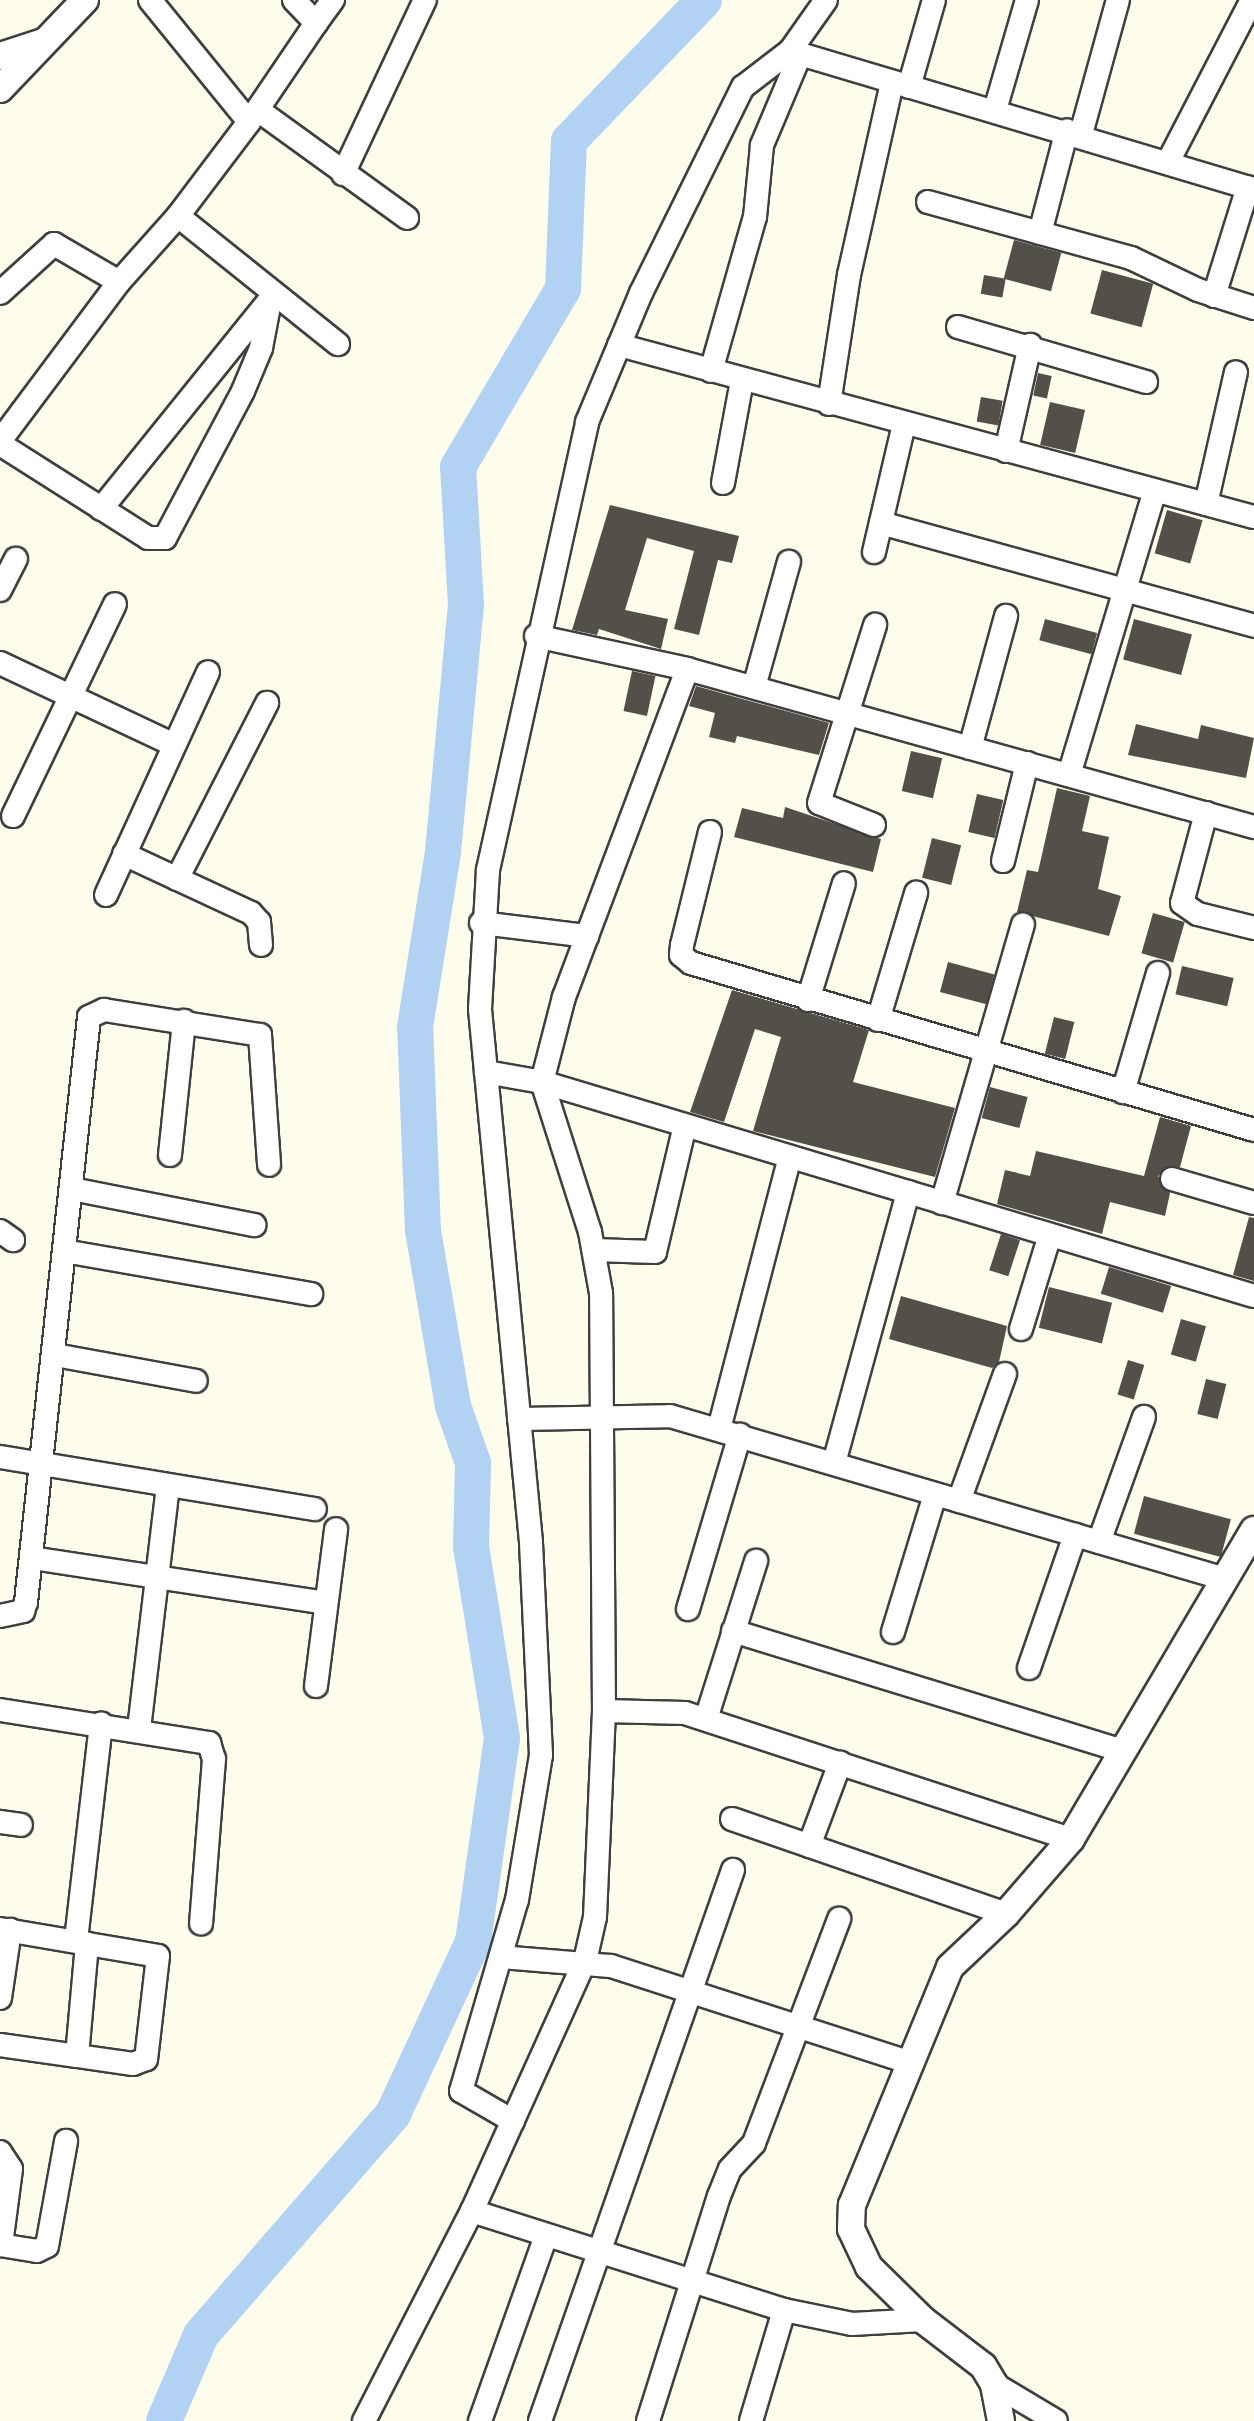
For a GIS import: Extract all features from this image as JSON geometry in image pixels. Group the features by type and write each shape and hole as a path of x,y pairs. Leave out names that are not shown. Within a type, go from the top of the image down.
{"street":[{"path":"0,89 85,0"},
{"path":"150,0 253,116 407,218"},
{"path":"294,0 316,23"},
{"path":"272,296 256,361 172,534 148,538 0,443 119,282 178,216 253,116 333,0"},
{"path":"343,174 425,0"},
{"path":"711,371 755,217 762,145 795,53 826,0"},
{"path":"829,404 900,85 934,0"},
{"path":"995,110 1027,0"},
{"path":"1040,233 1118,0"},
{"path":"1168,162 1252,0"},
{"path":"0,56 46,40"},
{"path":"795,53 1074,132 1251,188 1214,296"},
{"path":"513,2121 461,2091 527,1859 541,1755 519,1419 486,1072 481,923 536,636 587,422 619,345 743,87 795,53"},
{"path":"928,202 1139,261 1214,296 1254,308"},
{"path":"178,216 272,296 338,344"},
{"path":"0,293 54,244 119,282"},
{"path":"101,509 272,296"},
{"path":"958,327 1030,345 1146,382"},
{"path":"619,345 1254,517"},
{"path":"1006,451 1030,345"},
{"path":"1206,504 1236,372"},
{"path":"723,483 742,380"},
{"path":"874,552 904,424"},
{"path":"1069,775 1155,491"},
{"path":"881,523 1254,626"},
{"path":"0,590 16,559"},
{"path":"754,687 789,562"},
{"path":"13,816 115,604"},
{"path":"970,748 1006,616"},
{"path":"874,825 819,803 875,625"},
{"path":"536,636 687,669 1253,824"},
{"path":"0,663 174,745"},
{"path":"364,2421 472,2211 585,1961 601,1865 604,1711 601,1293 594,1250 542,1082 587,936 687,669"},
{"path":"106,895 208,672"},
{"path":"177,879 267,703"},
{"path":"1003,861 1027,763"},
{"path":"1206,813 1182,903 1187,910 1254,928"},
{"path":"710,832 681,955 808,1000 1254,1130"},
{"path":"124,854 251,913 259,922 261,945"},
{"path":"808,1000 844,883"},
{"path":"878,1020 916,893"},
{"path":"481,923 587,936"},
{"path":"942,1203 1023,925"},
{"path":"1123,1092 1158,973"},
{"path":"0,1616 23,1611 32,1558 89,1017 104,1010 260,1035 269,1165"},
{"path":"170,1155 184,1021"},
{"path":"486,1072 542,1082 1254,1296"},
{"path":"594,1250 655,1252 685,1125"},
{"path":"688,1609 790,1157"},
{"path":"1172,1179 1254,1203"},
{"path":"72,1189 254,1225"},
{"path":"834,1463 908,1192"},
{"path":"1021,1329 1050,1235"},
{"path":"64,1251 311,1294"},
{"path":"55,1355 196,1381"},
{"path":"959,1501 1005,1374"},
{"path":"519,1419 600,1413 670,1416 1225,1579"},
{"path":"1099,1542 1144,1417"},
{"path":"0,1457 43,1468 315,1509"},
{"path":"139,1729 168,1487"},
{"path":"893,1632 935,1495"},
{"path":"316,1686 336,1529"},
{"path":"1056,2421 994,2384 972,2356 923,2320 869,2267 851,2229 859,2183 959,1953 1006,1914 1071,1839 1254,1530"},
{"path":"1029,1668 1075,1535"},
{"path":"32,1558 159,1575 326,1603"},
{"path":"706,1719 756,1561"},
{"path":"733,1631 1123,1751"},
{"path":"0,1710 202,1740 214,1749 201,1923"},
{"path":"604,1711 662,1711 706,1719 1071,1839"},
{"path":"77,2056 82,1942 101,1723"},
{"path":"809,1846 840,1763"},
{"path":"732,1819 1006,1914"},
{"path":"540,2421 594,2253 733,1870"},
{"path":"648,2421 719,2196 730,2169 754,2143 839,1919"},
{"path":"0,1998 5,1930 152,1953 160,1962 146,2059 133,2064 0,2045"},
{"path":"501,1957 585,1961 692,1988 800,2022 911,2063"},
{"path":"0,2152 11,2169 0,2245 37,2251 47,2246 66,2141"},
{"path":"472,2211 594,2253 784,2310 852,2324 923,2320"},
{"path":"480,2421 546,2236"},
{"path":"751,2421 784,2310"},
{"path":"994,2384 1001,2421"}],"building":[{"path":"1014,240 1061,253 1051,291 1004,279"},
{"path":"1102,270 1153,284 1142,327 1090,313"},
{"path":"984,275 1006,279 1002,298 981,294"},
{"path":"1038,373 1052,376 1047,398 1033,395"},
{"path":"981,397 1003,401 998,425 977,422"},
{"path":"1050,402 1085,410 1075,453 1040,445"},
{"path":"610,505 739,536 732,563 718,560 699,635 674,629 694,551 647,538 625,610 668,619 661,649 599,629 597,635 572,630"},
{"path":"1167,510 1203,520 1190,563 1155,553"},
{"path":"1045,619 1097,633 1091,654 1039,640"},
{"path":"1134,619 1192,635 1181,675 1123,660"},
{"path":"632,671 655,676 647,716 623,711"},
{"path":"696,686 829,723 819,755 737,736 735,743 709,737 715,713 689,706"},
{"path":"1136,724 1198,739 1201,725 1254,738 1246,778 1128,755"},
{"path":"911,751 942,758 933,798 902,791"},
{"path":"1057,788 1090,796 1082,831 1109,837 1098,889 1121,896 1109,936 1017,912 1027,870 1038,872"},
{"path":"977,794 1003,800 995,838 968,832"},
{"path":"785,807 881,839 873,872 734,837 742,808 783,818"},
{"path":"932,838 961,845 951,885 922,878"},
{"path":"1153,913 1185,922 1173,962 1141,953"},
{"path":"948,962 994,974 986,1004 940,992"},
{"path":"1182,966 1234,978 1227,1006 1175,994"},
{"path":"732,990 869,1030 853,1082 955,1108 935,1177 753,1131 781,1037 755,1029 724,1122 690,1112"},
{"path":"1054,1017 1074,1022 1065,1059 1045,1054"},
{"path":"990,1087 1028,1097 1019,1128 982,1118"},
{"path":"1160,1117 1191,1126 1180,1167 1168,1166 1158,1176 1170,1193 1165,1216 1110,1202 1102,1234 997,1204 1005,1170 1030,1176 1036,1151 1144,1176"},
{"path":"1249,1217 1254,1218 1254,1281 1233,1275"},
{"path":"1001,1234 1020,1240 1008,1276 989,1270"},
{"path":"1109,1267 1171,1286 1163,1313 1101,1294"},
{"path":"1049,1287 1112,1303 1102,1343 1039,1328"},
{"path":"901,1296 1007,1326 999,1362 992,1368 889,1339"},
{"path":"1181,1319 1206,1326 1196,1362 1171,1355"},
{"path":"1128,1360 1144,1365 1134,1399 1117,1394"},
{"path":"1206,1379 1226,1384 1218,1419 1197,1414"},
{"path":"1144,1496 1231,1519 1221,1557 1134,1534"}],"waterway":[{"path":"164,2421 201,2335 393,2114 473,1942 502,1738 471,1546 473,1463 453,1406 423,1231 415,1027 443,852 466,605 458,467 563,289 569,141 704,0"}]}
